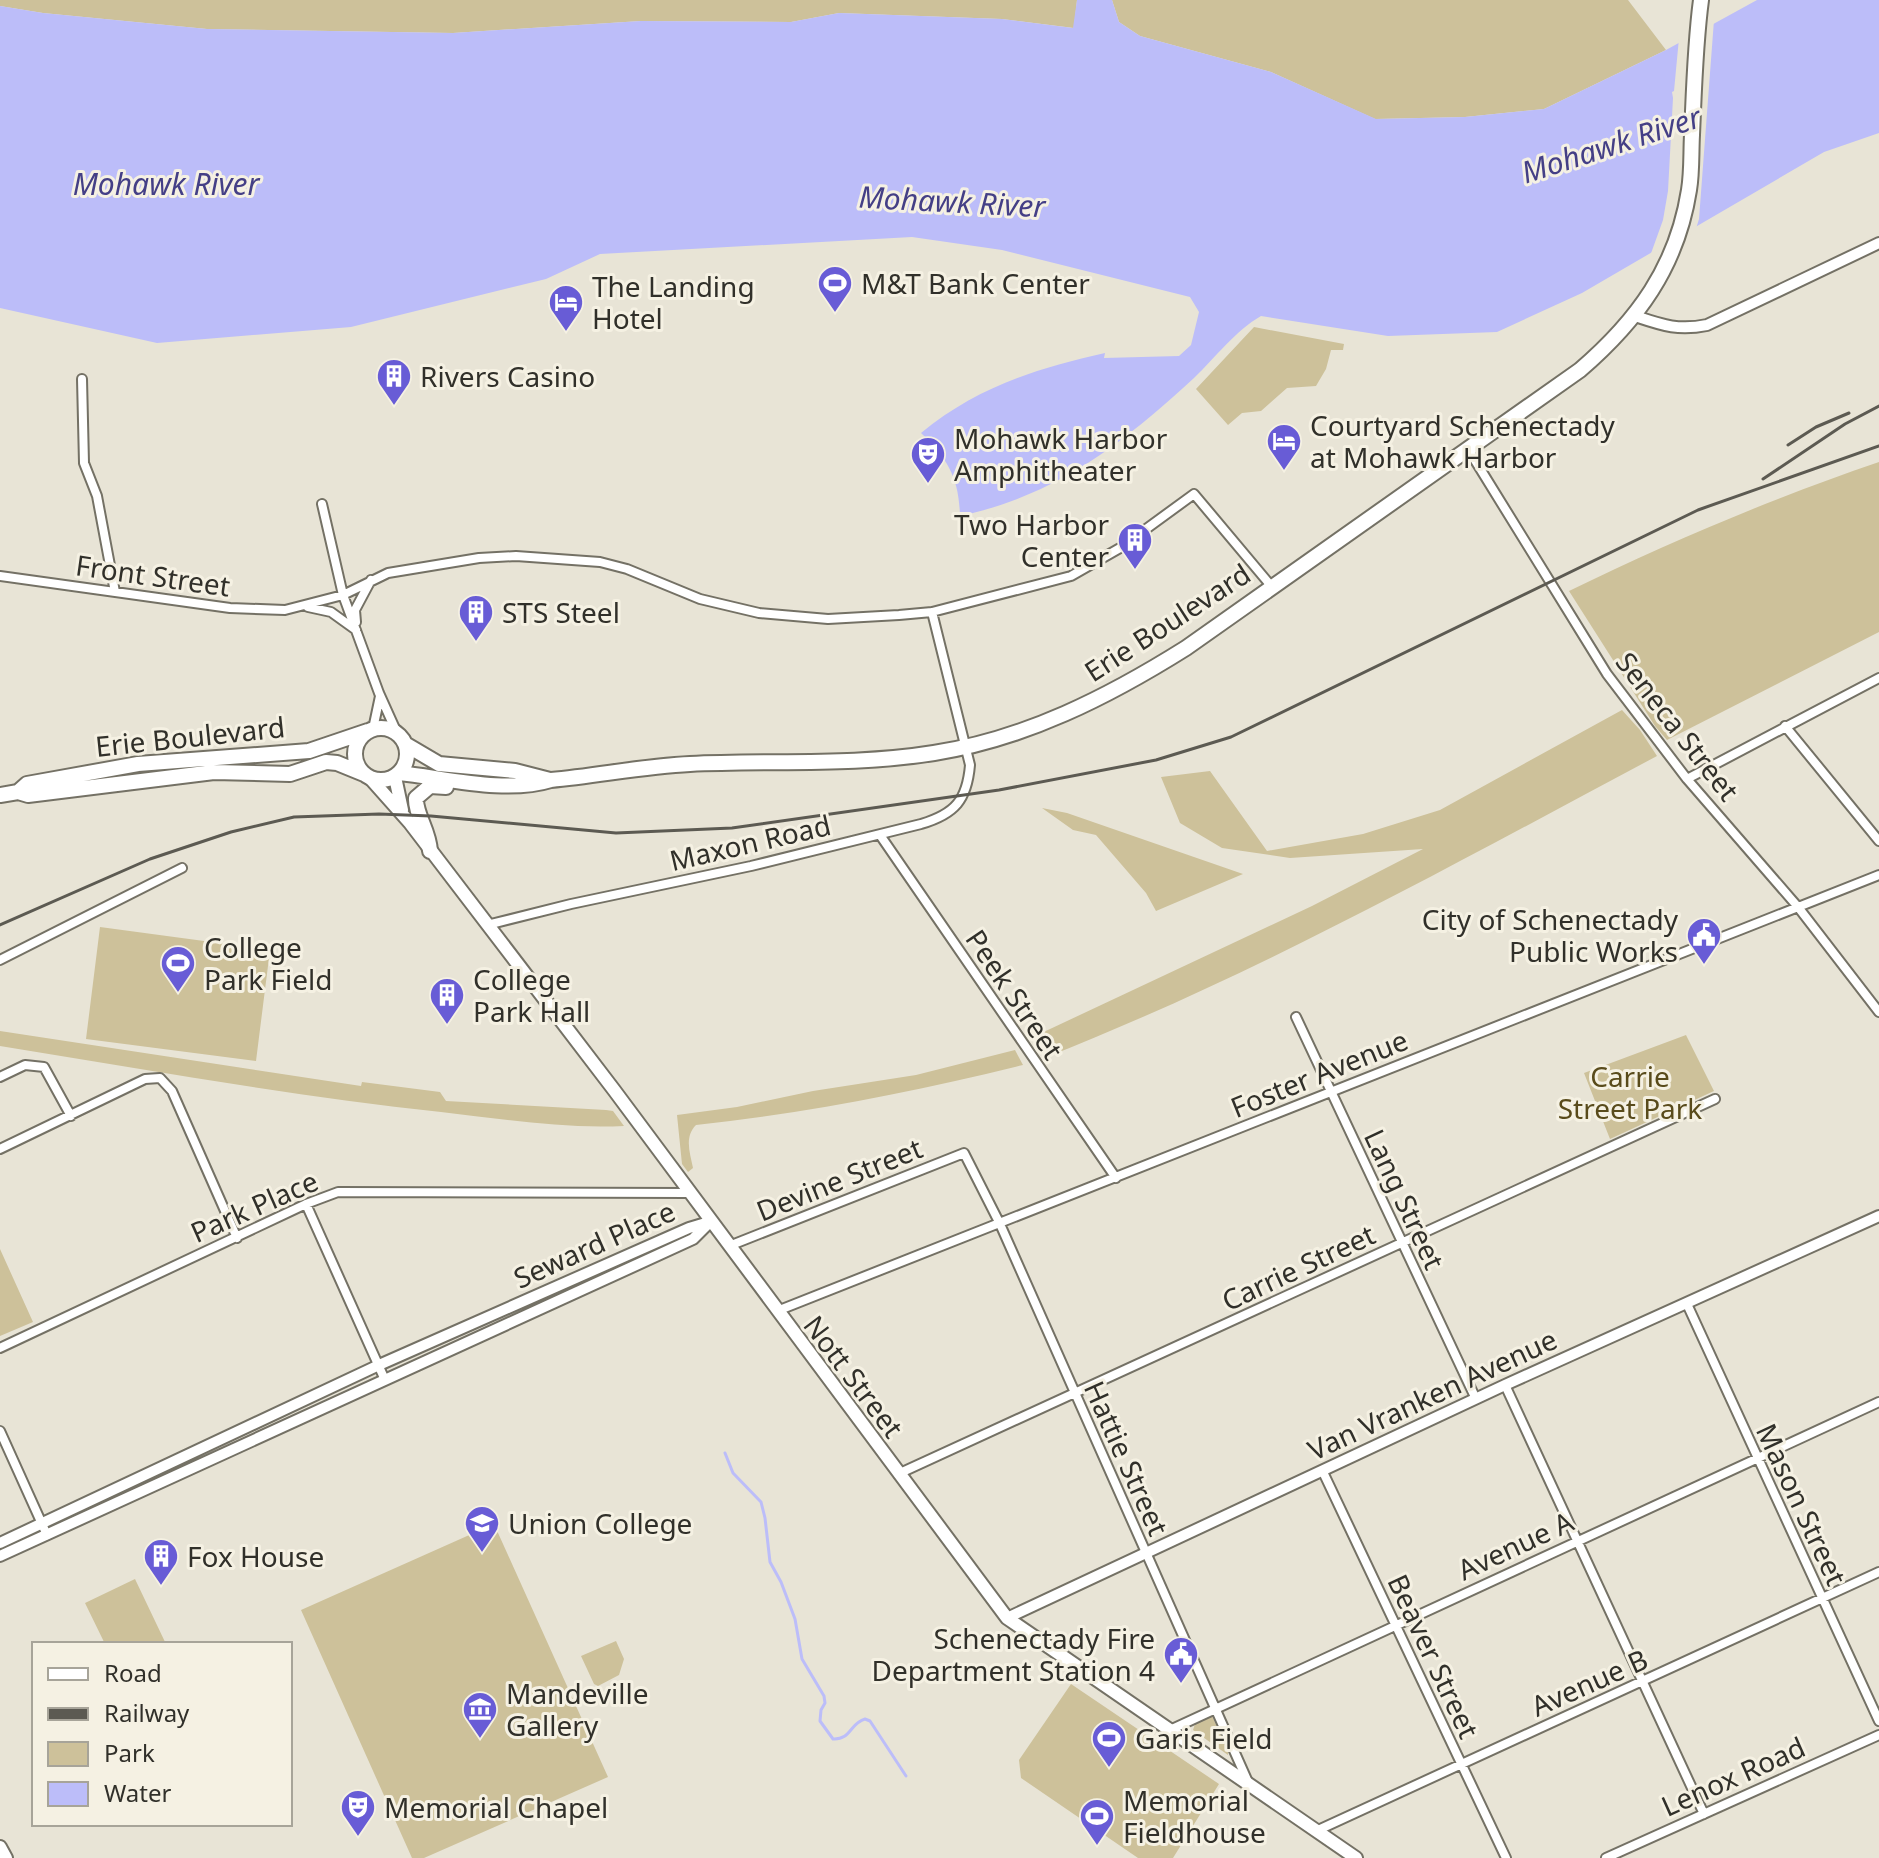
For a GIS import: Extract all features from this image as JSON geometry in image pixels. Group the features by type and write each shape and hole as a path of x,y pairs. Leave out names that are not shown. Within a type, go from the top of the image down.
{"highway":[{"name":"Erie Boulevard","path":"397,775 533,786 551,780 687,764 855,761 934,753 1038,725 1106,695 1186,648 1580,370 1609,345 1639,311 1669,258 1681,227 1690,188 1701,0"},
{"path":"383,728 401,739 406,759 397,775 385,780 367,776 355,755 358,741 371,730 383,728"},
{"name":"Erie Boulevard","path":"18,792 27,784 138,764 309,751 371,730"},
{"name":"Erie Boulevard","path":"401,739 439,764 515,771 551,780"},
{"name":"Erie Boulevard","path":"0,795 18,792 28,795 214,772 290,774 326,762 337,763 367,776"},
{"path":"430,851 430,835 415,804 416,798 430,786 456,788 465,780"}],"main road":[{"name":"Nott Street","path":"397,775 399,806 430,851 1007,1618 1356,1858"},
{"name":"Nott Street","path":"367,776 410,823"},
{"path":"0,1847 6,1858"}],"street":[{"path":"1639,311 1675,328 1707,325 1879,243"},
{"path":"82,379 84,463 97,496 115,592"},
{"name":"Seneca Street","path":"1467,448 1607,674 1687,779 1798,907 1879,1012"},
{"name":"Front Street","path":"0,576 257,611 285,610 343,595 388,573 436,564 516,556 600,562 627,569 700,599 759,613 828,619 932,612 1071,576 1120,548 1194,494 1272,587"},
{"path":"322,504 343,595 380,695 401,739"},
{"path":"356,631 355,610 371,579"},
{"name":"Front Street","path":"300,606 331,612 356,631"},
{"name":"Maxon Road","path":"487,925 880,835 939,819 955,809 968,785 970,765 932,612"},
{"path":"1687,779 1879,678"},
{"path":"371,730 380,695"},
{"path":"1785,726 1879,841"},
{"name":"Peek Street","path":"880,835 1116,1178"},
{"path":"0,960 182,868"},
{"name":"Foster Avenue","path":"777,1312 1879,875"},
{"name":"Lang Street","path":"1296,1017 1476,1399"},
{"path":"0,1077 25,1065 44,1067 71,1116"},
{"path":"0,1149 145,1079 160,1078 172,1091 237,1238"},
{"name":"Carrie Street","path":"898,1474 1715,1099"},
{"name":"Hattie Street","path":"964,1153 1000,1224 1248,1782"},
{"name":"Devine Street","path":"729,1246 964,1153"},
{"name":"Park Place","path":"0,1348 306,1204 338,1192 690,1193"},
{"path":"306,1204 385,1380"},
{"name":"Van Vranken Avenue","path":"1007,1618 1505,1385 1879,1216"},
{"name":"Seward Place","path":"0,1543 379,1365 711,1221"},
{"name":"Seward Place","path":"0,1556 693,1239 711,1221"},
{"name":"Mason Street","path":"1687,1304 1879,1721"},
{"path":"1505,1385 1704,1814"},
{"name":"Avenue A","path":"1170,1730 1879,1402"},
{"path":"0,1431 47,1535"},
{"name":"Beaver Street","path":"1323,1472 1506,1858"},
{"name":"Avenue B","path":"1316,1831 1879,1572"},
{"name":"Lenox Road","path":"1606,1858 1879,1735"}],"green space":[{"path":"0,0 1077,0 1074,28 1002,19 839,13 791,22 641,21 453,33 207,29 43,13 0,6"},
{"path":"1112,0 1628,0 1666,50 1544,109 1465,117 1375,119 1271,72 1140,36 1119,22"},
{"path":"1254,327 1344,344 1343,350 1331,350 1326,369 1316,386 1287,388 1261,411 1242,413 1228,425 1196,389"},
{"path":"1879,462 1879,632 1667,740 1569,591 1722,522"},
{"path":"1622,710 1657,756 1431,877 1278,954 1123,1026 1044,1058 1033,1037 1312,906 1423,849 1290,858 1222,848 1180,823 1161,777 1210,771 1267,851 1363,834 1440,810"},
{"path":"1042,808 1067,813 1243,874 1156,911 1146,893 1096,835 1073,830"},
{"name":"College Park Field","path":"100,927 270,950 256,1061 86,1039"},
{"path":"0,1031 361,1086 362,1082 440,1092 446,1101 613,1111 624,1126 532,1123 276,1090 0,1046"},
{"name":"Carrie Street Park","path":"1686,1035 1714,1091 1610,1139 1584,1073"},
{"path":"1015,1050 1023,1065 860,1101 696,1125 689,1140 693,1168 688,1172 682,1164 677,1115 916,1075"},
{"path":"0,1249 33,1322 0,1336"},
{"path":"494,1524 608,1777 424,1858 412,1858 301,1610"},
{"path":"135,1579 165,1642 104,1642 85,1603"},
{"path":"616,1641 624,1659 619,1675 598,1686 594,1684 581,1656"},
{"name":"Garis Field","path":"1071,1684 1219,1784 1173,1858 1138,1858 1021,1778 1019,1760"},
{"path":"1212,1716 1228,1755 1193,1730 1195,1724"}],"water":[{"name":"Mohawk River","path":"1077,0 1112,0 1119,22 1140,36 1271,72 1376,119 1465,117 1544,109 1666,50 1757,0 1879,0 1879,133 1824,152 1582,293 1497,332 1388,336 1261,316 1234,337 1194,378 1141,424 1086,464 1027,495 960,516 950,470 921,433 964,403 1031,373 1105,353 1104,358 1179,356 1191,345 1199,312 1190,297 1002,250 912,237 600,254 546,279 351,327 157,343 0,308 0,6 207,29 453,33 641,21 791,22 839,13 1002,19 1073,28"}],"pier":[{"path":"1714,20 1699,219 1695,232 1649,259 1663,220 1668,191 1672,92 1679,38"}],"waterway":[{"path":"725,1453 733,1473 761,1502 770,1562 795,1619 802,1659 824,1696 820,1721 833,1739 843,1737 860,1721 870,1721 906,1776"}],"railway":[{"path":"1763,479 1845,424 1879,406"},
{"path":"1788,445 1816,427 1849,413"},
{"path":"0,925 150,859 231,832 294,817 431,816 616,833 732,828 999,790 1156,760 1231,737 1698,510 1879,446"}],"place":[{"name":"M&T Bank Center","path":"835,314"},
{"name":"The Landing Hotel","path":"566,333"},
{"name":"Rivers Casino","path":"394,407"},
{"name":"Courtyard Schenectady at Mohawk Harbor","path":"1284,472"},
{"name":"Mohawk Harbor Amphitheater","path":"928,485"},
{"name":"Two Harbor Center","path":"1135,571"},
{"name":"STS Steel","path":"476,643"},
{"name":"City of Schenectady Public Works","path":"1704,966"},
{"name":"College Park Field","path":"178,994"},
{"name":"College Park Hall","path":"447,1026"},
{"name":"Union College","path":"482,1554"},
{"name":"Fox House","path":"161,1587"},
{"name":"Schenectady Fire Department Station 4","path":"1181,1685"},
{"name":"Mandeville Gallery","path":"480,1740"},
{"name":"Garis Field","path":"1109,1769"},
{"name":"Memorial Chapel","path":"358,1838"},
{"name":"Memorial Fieldhouse","path":"1097,1847"}]}
